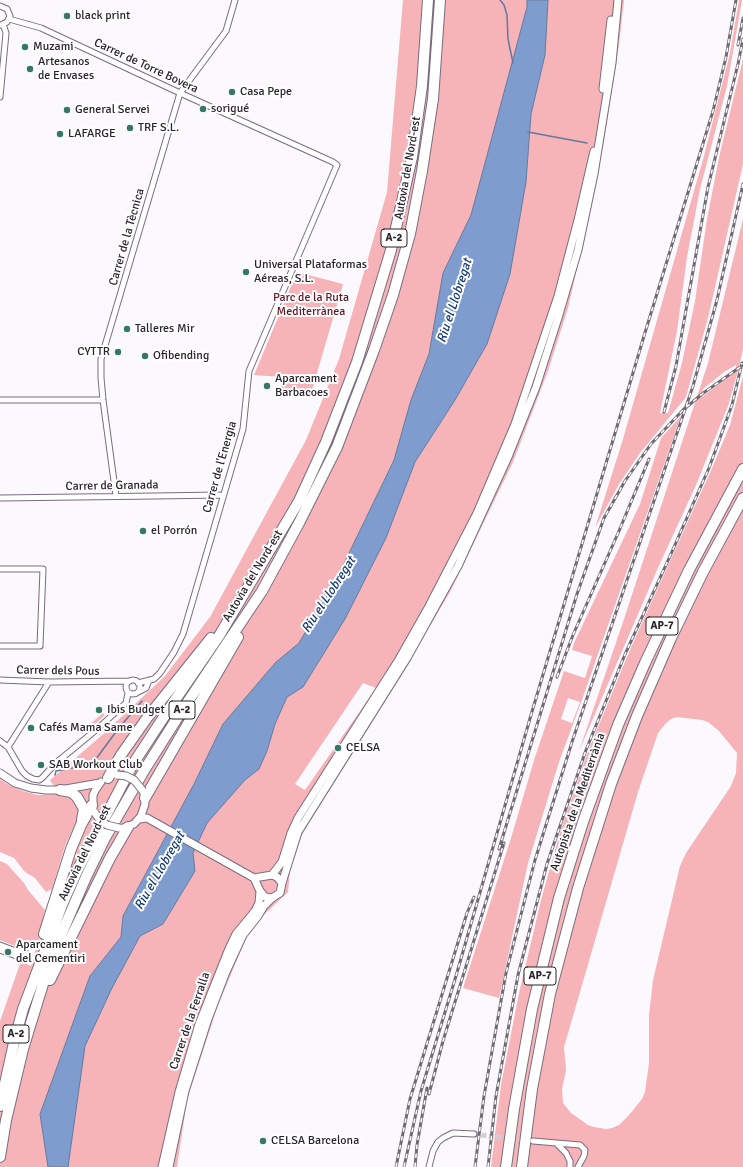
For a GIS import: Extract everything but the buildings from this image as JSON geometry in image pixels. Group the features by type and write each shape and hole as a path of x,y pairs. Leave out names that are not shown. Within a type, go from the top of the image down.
{"highway":[{"name":"Autovia del Nord-est","path":"0,1106 15,1038 29,990 77,871 133,764 219,636 299,501 326,442 360,355 391,250 412,157 422,86 428,0"},
{"name":"Autovia del Nord-est","path":"0,1157 6,1120 23,1050 51,958 83,884 105,838 145,769 181,712 262,591 299,523 337,447 374,350 393,295 410,234 422,171 433,99 440,0"},
{"name":"Autopista de la Mediterrània","path":"506,1167 514,1109 532,1009 559,898 587,809 618,726 659,632 689,570 743,469"},
{"name":"AP-7","path":"522,1167 532,1089 552,987 578,888 609,791 637,716 671,638 703,572 743,498"},
{"path":"144,795 238,638 262,591"},
{"path":"108,779 121,755 147,718 235,609"},
{"path":"60,790 71,792 77,797 84,809 81,825"},
{"path":"29,990 39,951 71,849 81,825 93,804"},
{"path":"36,1009 124,827"}],"street":[{"name":"Carrer de la Tècnica","path":"116,496 103,400 101,359 180,93 226,31 235,0"},
{"path":"260,889 260,881 282,862 291,833 298,818 375,698 428,608 477,513 515,424 558,296 578,220 597,138 613,0"},
{"path":"79,786 87,790 103,823 110,827 124,827 139,819 147,818 254,878 265,897 272,898 280,893 298,832 407,658 458,566 508,457 536,387 578,250 594,174 612,63 618,0"},
{"path":"0,6 7,9 10,14 9,19 2,25 6,33 0,97"},
{"name":"Carrer de Torre Bovera","path":"9,19 41,28 337,165"},
{"name":"Carrer de l'Energia","path":"130,681 135,681 138,683 154,679 160,673 174,652 182,634 243,429 249,371 337,165"},
{"path":"0,400 103,400"},
{"name":"Carrer de Granada","path":"0,498 220,495 223,497"},
{"path":"0,569 43,569 40,646 0,646"},
{"name":"Carrer dels Pous","path":"0,680 49,682 130,681"},
{"name":"Carrer de l'Energia","path":"138,692 146,688 149,680"},
{"path":"0,741 8,747 22,771 27,776 39,780 56,763 126,703 127,684 130,681"},
{"path":"8,747 49,682"},
{"name":"Carrer dels Pous","path":"115,682 127,691"},
{"path":"127,691 133,694 138,692 140,688 138,683"},
{"path":"0,773 15,783 30,788 46,790 60,790 126,776 134,780 144,795 144,810 147,818"},
{"path":"93,804 108,779"},
{"path":"139,819 144,810"},
{"path":"254,878 268,875 277,877 282,883"},
{"name":"Carrer de la Ferralla","path":"162,1167 179,1092 199,1024 228,950 236,934 255,911 260,889"},
{"name":"Carrer de la Ferralla","path":"169,1167 185,1091 208,1019 221,985 241,938 264,906 272,898"},
{"path":"0,945 18,954 0,950"},
{"path":"429,1167 432,1151 438,1142 443,1138 453,1132 474,1134"},
{"path":"533,1141 557,1144 578,1144 584,1150 584,1156 578,1167"},
{"path":"557,1144 566,1153 570,1161 570,1167"}],"green space":[{"path":"403,0 527,0 527,7 471,215 443,273 429,354 411,400 394,459 336,580 299,643 276,662 223,724 194,784 123,916 121,937 90,976 40,1114 48,1167 0,1167 0,1021 21,961 31,966 36,948 17,943 15,946 0,940 0,861 7,864 45,910 38,944 67,846 81,814 80,809 77,821 65,846 52,889 46,892 35,878 25,872 14,858 0,852 0,779 23,791 38,795 59,794 50,780 101,736 165,676 210,617 306,440 339,359 387,192"},
{"path":"548,0 624,0 619,45 604,141 568,308 548,371 513,462 450,592 368,728 306,823 290,871 288,892 250,928 217,1008 187,1100 177,1167 68,1167 85,1046 112,988 140,936 163,924 195,871 193,853 207,823 245,780 259,769 267,751 275,724 287,697 303,687 345,619 386,538 415,462 455,400 487,344 510,274 526,182 531,114 545,55","holes":["363,683 376,688 305,790 295,784"]},
{"path":"739,0 742,0 727,86 700,189 687,257 677,331 660,413 668,413 682,363 695,301 707,219 720,153 743,59 743,164 708,318 686,397 640,453 619,484 595,528 623,439 704,156 730,53"},
{"path":"743,219 743,349 728,406 696,485 657,570 579,751 624,619 708,363","holes":["736,365 736,371 702,397 703,389 724,372"]},
{"name":"Parc de la Ruta Mediterrànea","path":"297,272 343,284 310,397 280,395 282,377 254,375"},
{"path":"743,376 743,1167 491,1167 501,1085 519,993 541,900 561,829 588,751 632,645 730,425","holes":["677,717 708,722 719,731 737,753 736,773 731,786 686,853 680,866 653,980 649,1015 649,1063 645,1092 642,1099 619,1125 606,1129 594,1127 588,1125 571,1113 563,1103 562,1089 566,1070 564,1047 638,792 658,733 666,723"]},
{"path":"681,416 559,762 528,863 499,998 463,988 535,757 564,671 585,678 592,656 572,650 574,643 640,504 661,438","holes":["568,698 580,702 572,723 561,719"]},
{"path":"103,713 105,715 92,727 89,725"}],"water":[{"name":"Riu el Llobregat","path":"527,0 548,0 545,55 531,114 526,182 510,274 487,344 455,400 415,462 386,538 345,619 303,687 287,697 275,724 267,751 259,769 245,780 207,823 193,853 195,871 163,924 140,936 112,988 85,1046 68,1167 48,1167 40,1114 90,976 121,937 123,916 194,784 223,724 276,662 299,643 336,580 394,460 411,400 429,354 443,273 471,215 527,7"}],"waterway":[{"path":"500,0 504,5 507,15 508,39 513,63"},
{"path":"528,132 587,143"},
{"path":"55,775 56,771 88,765 96,759 118,729 142,701"}],"tunnel":[{"path":"474,1134 527,1141"}],"railway":[{"path":"404,1167 421,1091 456,976 531,715 713,111 726,57 736,0"},
{"path":"738,45 743,18"},
{"path":"664,412 676,366 708,187 743,39"},
{"path":"475,1167 484,1096 506,973 535,860 572,742 693,386 717,300 743,184"},
{"path":"488,1167 496,1096 518,975 547,864 586,750 626,652 709,468 732,405 742,363"},
{"path":"499,849 577,594 604,518 625,481 651,444 683,410 702,394 743,365"},
{"path":"557,677 573,635 649,459"},
{"path":"429,1094 443,1041 504,843"},
{"path":"396,1167 410,1099 467,913 474,897"},
{"path":"415,1167 417,1145 427,1088"}],"place":[{"name":"black print","path":"67,16"},
{"name":"Muzami","path":"25,47"},
{"name":"Artesanos de Envases","path":"30,69"},
{"name":"Casa Pepe","path":"232,92"},
{"name":"sorigué","path":"203,109"},
{"name":"General Servei","path":"67,110"},
{"name":"TRF S.L.","path":"130,128"},
{"name":"LAFARGE","path":"60,134"},
{"name":"Universal Plataformas Aéreas, S.L.","path":"246,272"},
{"name":"Talleres Mir","path":"127,329"},
{"name":"CYTTR","path":"118,352"},
{"name":"Ofibending","path":"145,356"},
{"name":"Aparcament Barbacoes","path":"267,386"},
{"name":"el Porrón","path":"143,531"},
{"name":"Ibis Budget","path":"99,710"},
{"name":"Cafés Mama Same","path":"31,728"},
{"name":"CELSA","path":"338,748"},
{"name":"SAB Workout Club","path":"41,765"},
{"name":"Aparcament del Cementiri","path":"8,952"},
{"name":"CELSA Barcelona","path":"263,1141"}]}
